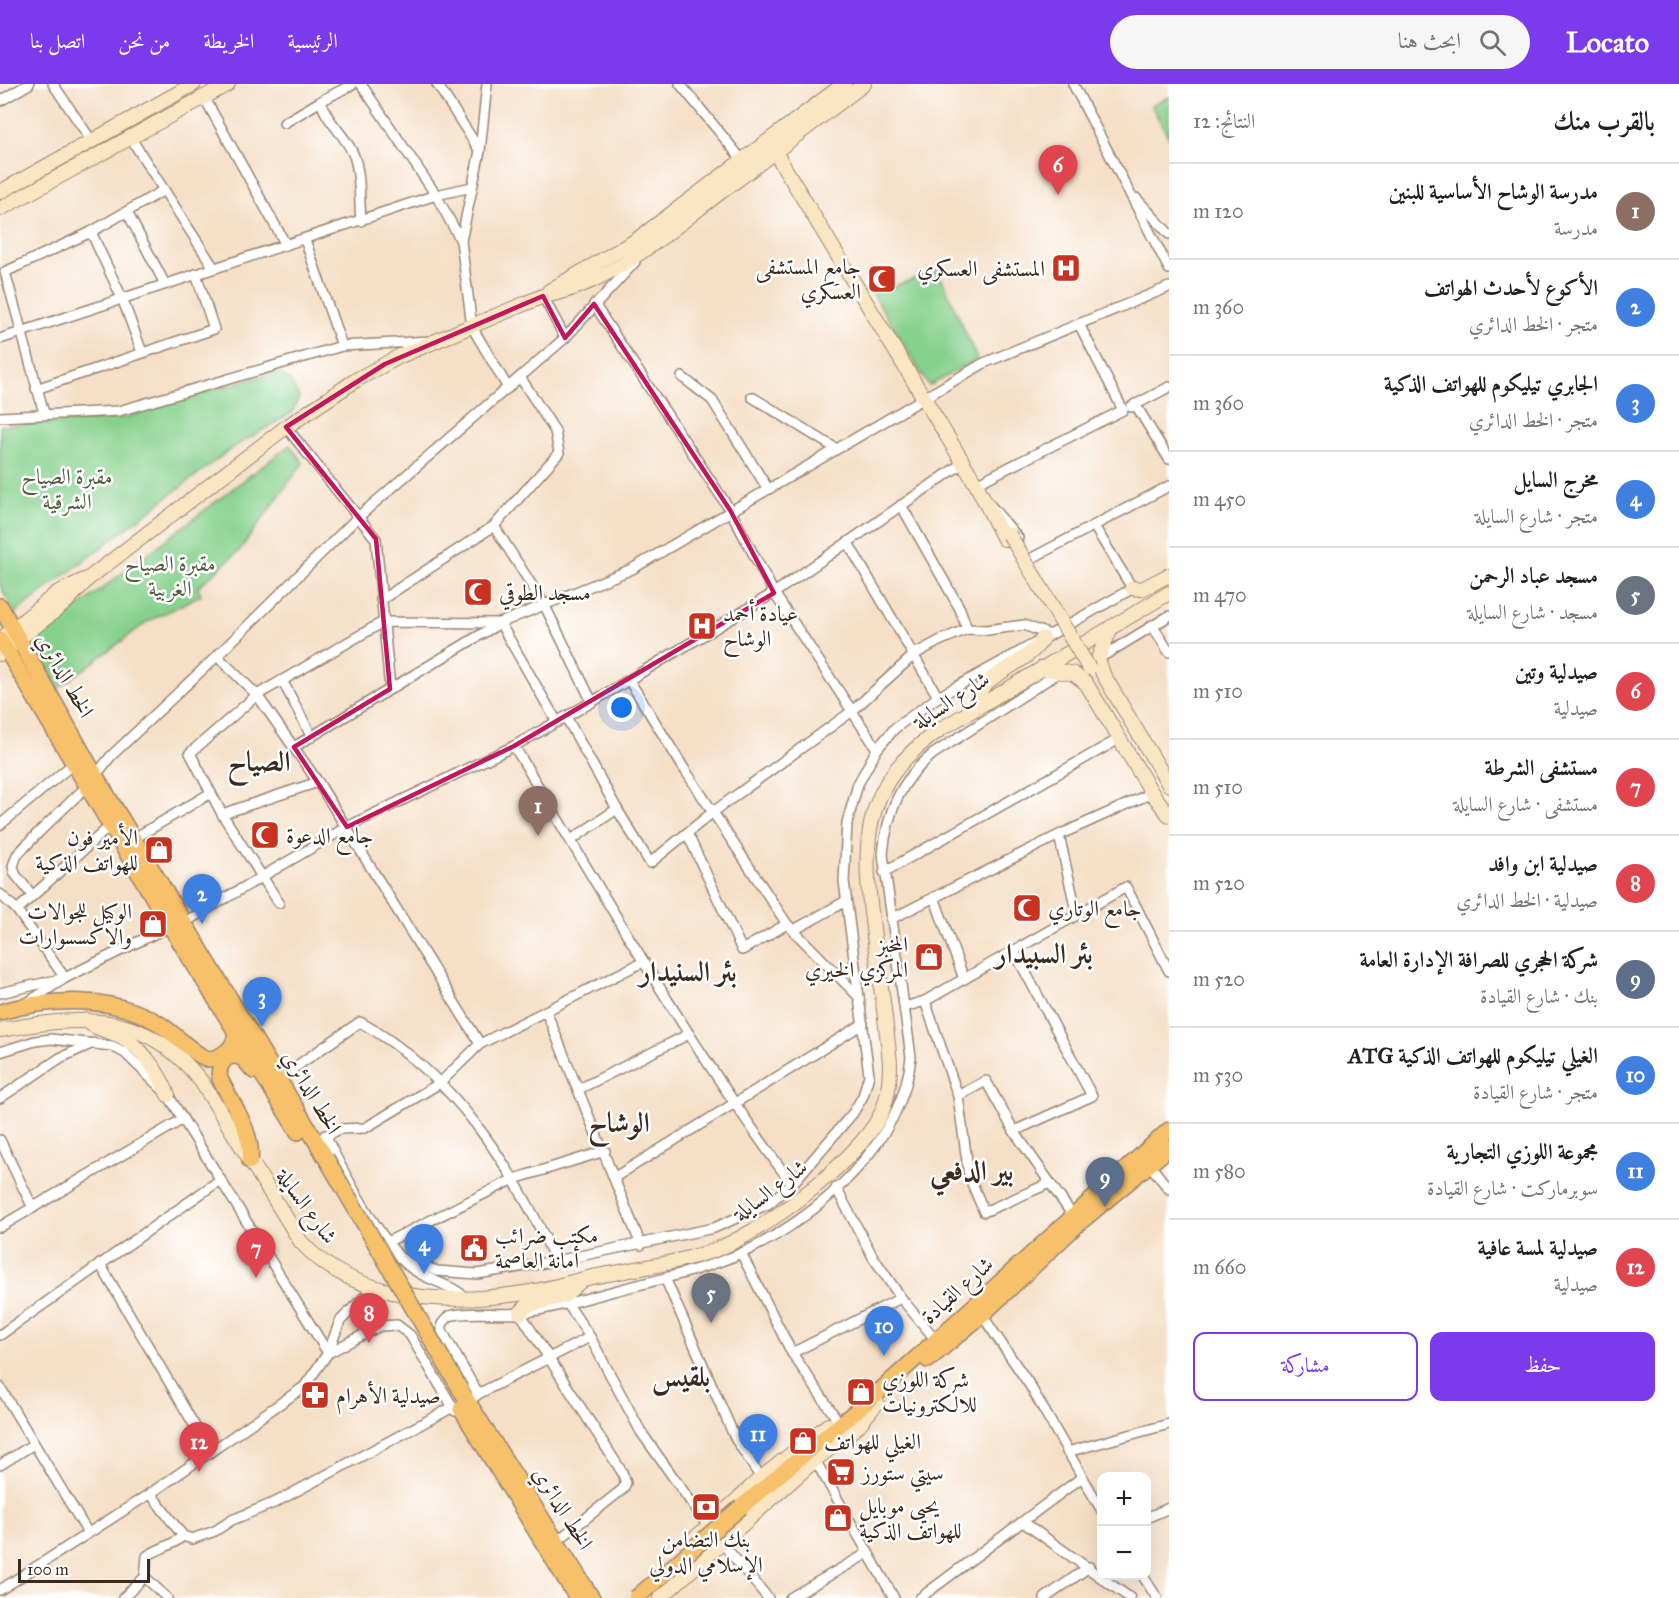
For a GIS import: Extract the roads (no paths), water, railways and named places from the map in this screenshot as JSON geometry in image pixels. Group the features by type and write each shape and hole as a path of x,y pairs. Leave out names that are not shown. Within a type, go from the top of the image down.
{"main road":[{"path":"0,192 194,84"},
{"path":"0,209 228,84"},
{"path":"543,296 562,282 635,241 844,84"},
{"path":"6,641 57,593 89,578 286,427 370,371 543,296 588,281 648,247 864,84"},
{"path":"775,152 1007,537 1090,666 1169,801"},
{"path":"1132,588 1142,589 1169,575"},
{"name":"شارع السايلة","path":"0,1030 59,1020 86,1020 127,1027 151,1037 173,1052 201,1081 293,1231 310,1252 343,1276 382,1289 429,1297 466,1298 526,1293 697,1256 744,1237 785,1210 852,1152 874,1126 887,1099 890,1063 867,881 866,853 869,826 884,790 909,755 929,737 1169,593"},
{"name":"الخط الدائري","path":"0,606 6,641 74,763 91,780 111,825 278,1079 321,1138 323,1161"},
{"path":"1090,666 1111,627"},
{"path":"980,705 979,693 986,682 1025,660 1047,636"},
{"name":"الخط الدائري","path":"6,641 91,780 133,838 176,925"},
{"path":"1090,666 1103,674 1169,785"},
{"path":"1090,666 1169,814"},
{"path":"1042,668 1074,674 1086,683 1152,793 1169,814"},
{"name":"الخط الدائري","path":"196,956 235,1031 261,1073 323,1161 455,1396 474,1398 592,1598"},
{"path":"0,1012 23,1006 83,1002 132,1010 170,1030 207,1059 215,1058 231,1048 236,1040 235,1031"},
{"path":"86,1020 97,1029 121,1037 132,1044 157,1072 168,1095"},
{"path":"250,1161 251,1152 246,1132 218,1071 224,1059 237,1056 244,1060 252,1070 261,1073"},
{"name":"شارع القيادة","path":"875,1400 936,1340 1169,1130"},
{"name":"شارع القيادة","path":"636,1598 875,1400 982,1315 1078,1224 1169,1148"},
{"path":"520,1313 527,1306 564,1296 582,1280"},
{"path":"455,1396 577,1598"},
{"path":"627,1598 761,1478 836,1418 875,1400"},
{"path":"660,1598 815,1460 858,1426 875,1400"},
{"name":"شارع القيادة","path":"645,1598 742,1510"},
{"path":"674,1558 670,1566 672,1572 687,1573"}],"street":[{"path":"0,101 29,84"},
{"path":"53,84 91,140"},
{"path":"284,123 352,84"},
{"path":"361,84 436,195 461,241"},
{"path":"437,84 480,151"},
{"path":"487,84 480,151 461,241 472,327 508,388"},
{"path":"680,84 743,161"},
{"path":"1073,84 1169,269"},
{"path":"204,97 286,245"},
{"path":"321,101 329,119 344,136 355,158 361,221"},
{"path":"130,138 214,268"},
{"path":"0,339 436,195 472,187"},
{"path":"1127,189 1169,234"},
{"path":"44,413 5,272 91,232 164,190"},
{"path":"127,212 165,284"},
{"path":"91,232 122,298 142,352"},
{"path":"305,240 342,346"},
{"path":"32,896 15,874 13,866 17,855 91,780 111,756 218,656 357,518 565,338 648,247"},
{"path":"36,389 214,329 196,274"},
{"path":"294,747 500,623 632,569 835,448 984,363 1079,324 1167,292"},
{"path":"543,296 565,338"},
{"path":"594,304 730,510 774,593 877,749"},
{"path":"1079,324 1123,410"},
{"path":"0,417 119,411 342,346 388,341 438,341"},
{"path":"381,600 494,526 559,453 555,431 520,377"},
{"path":"682,377 712,400 768,489"},
{"path":"976,484 1169,387"},
{"path":"752,397 835,448"},
{"path":"1135,404 1169,459"},
{"path":"286,427 376,539 390,689"},
{"path":"23,1006 65,978 176,925 347,827 514,746 592,702 774,593 963,463"},
{"path":"1030,559 1169,486"},
{"path":"983,497 1011,526 1071,624"},
{"path":"901,505 960,609 967,629"},
{"path":"494,526 545,606 592,702"},
{"path":"1094,526 1132,588"},
{"path":"848,543 915,654 938,697"},
{"path":"400,1258 424,1268 464,1274 556,1261 642,1245 714,1228 768,1204 792,1184 847,1122 863,1096 869,1075 846,901 845,858 848,816 858,784 877,749 895,728 938,697 1169,569"},
{"path":"1090,666 1169,616"},
{"path":"279,903 222,814 190,753 257,695 382,622 500,623"},
{"path":"500,623 557,722"},
{"path":"566,717 650,863 713,812 851,712 915,654 967,629 987,630 1024,625 1047,636"},
{"path":"1152,625 1169,652"},
{"path":"218,656 257,695 318,782 480,1044"},
{"path":"590,1338 474,1398 444,1334 444,1321 452,1315 520,1313 567,1303 665,1278 741,1253 788,1226 836,1188 875,1148 898,1109 908,1082 911,1057 884,872 883,854 888,817 895,800 915,769 933,753 1061,671"},
{"path":"282,680 312,737"},
{"path":"629,680 790,927 859,997"},
{"path":"884,872 1119,739"},
{"path":"514,746 643,962 734,1105 792,1184"},
{"path":"0,825 74,763"},
{"path":"222,814 318,782"},
{"path":"133,838 211,793"},
{"path":"891,919 1059,835 1152,793"},
{"path":"571,840 617,809"},
{"path":"17,910 111,825"},
{"path":"687,833 742,950 846,901"},
{"path":"1059,835 1077,915"},
{"path":"905,1007 925,1002 1126,887 1169,971"},
{"path":"0,894 17,910 65,978"},
{"path":"934,897 964,979"},
{"path":"1014,951 1092,1096 1014,1131"},
{"path":"466,1298 459,1292 423,1276 400,1258 387,1242 321,1138 339,1130 365,1128 440,1083 480,1044 643,962"},
{"path":"0,992 65,978"},
{"path":"925,1002 958,1096 969,1176 984,1212 1050,1183"},
{"path":"546,1011 642,1245"},
{"path":"278,1079 360,1022 388,1038 440,1083 501,1156 556,1261"},
{"path":"615,1177 863,1024"},
{"path":"579,1089 689,1034"},
{"path":"0,1052 35,1041 51,1039 112,1046 125,1053 168,1095 328,1353"},
{"path":"0,1098 60,1058 94,1043"},
{"path":"958,1096 986,1082 1014,1131 1073,1216"},
{"path":"0,1227 183,1119"},
{"path":"0,1140 33,1208"},
{"path":"387,1242 514,1179 605,1151"},
{"path":"1149,1164 1169,1189"},
{"path":"0,1335 220,1180"},
{"path":"836,1188 873,1257 901,1298 936,1340"},
{"path":"741,1253 792,1353 836,1418"},
{"path":"100,1264 210,1452"},
{"path":"665,1278 735,1438 761,1478"},
{"path":"0,1590 150,1493 304,1387 328,1353 340,1321 350,1308 363,1298 382,1289"},
{"path":"792,1353 901,1298"},
{"path":"567,1303 590,1338 641,1432 708,1526"},
{"path":"520,1313 622,1472 626,1483 623,1489 557,1541"},
{"path":"982,1315 1029,1384 1097,1504"},
{"path":"150,1493 183,1536 192,1539 215,1531 232,1520 276,1502 455,1396 410,1335 397,1325 380,1326 328,1353"},
{"path":"0,1387 88,1533"},
{"path":"1066,1452 1169,1424"},
{"path":"0,1465 34,1444"},
{"path":"815,1460 894,1598"},
{"path":"920,1598 1081,1478"},
{"path":"1151,1516 1169,1508"},
{"path":"1023,1522 1130,1598"},
{"path":"123,1598 145,1577 147,1556 159,1548 174,1544 183,1536"},
{"path":"722,1543 768,1598"},
{"path":"790,1598 868,1553"},
{"path":"1046,1598 1089,1567"},
{"path":"145,1577 167,1598"},
{"path":"1146,1580 1157,1598"}],"place":[{"name":"صيدلية وتين","path":"1058,195"},
{"name":"المستشفى العسكري","path":"1066,268"},
{"name":"جامع المستشفى العسكري","path":"882,279"},
{"name":"مسجد الطوقي","path":"478,592"},
{"name":"عيادة أحمد الوشاح","path":"702,626"},
{"name":"جامع الدعوة","path":"265,835"},
{"name":"مدرسة الوشاح الأساسية للبنين","path":"538,836"},
{"name":"الأمير فون للهواتف الذكية","path":"159,850"},
{"name":"جامع الوتاري","path":"1027,908"},
{"name":"الوكيل للجوالات والاكسسوارات","path":"153,924"},
{"name":"الأكوع لأحدث الهواتف","path":"202,924"},
{"name":"المخبز المركزي الخيري","path":"929,957"},
{"name":"الجابري تيليكوم للهواتف الذكية","path":"262,1027"},
{"name":"شركة الحجري للصرافة الإدارة العامة","path":"1105,1207"},
{"name":"مكتب ضرائب أمانة العاصمة","path":"474,1248"},
{"name":"مخرج السايل","path":"424,1274"},
{"name":"مستشفى الشرطة","path":"256,1278"},
{"name":"مسجد عباد الرحمن","path":"711,1323"},
{"name":"صيدلية ابن وافد","path":"369,1343"},
{"name":"الغيلي تيليكوم للهواتف الذكية ATG","path":"884,1356"},
{"name":"شركة اللوزي للالكترونيات","path":"861,1392"},
{"name":"صيدلية الأهرام","path":"315,1395"},
{"name":"الغيلي للهواتف","path":"803,1441"},
{"name":"مجموعة اللوزي التجارية","path":"758,1464"},
{"name":"صيدلية لمسة عافية","path":"199,1472"},
{"name":"سيتي ستورز","path":"841,1472"},
{"name":"بنك التضامن الإسلامي الدولي","path":"706,1507"},
{"name":"يحيى موبايل للهواتف الذكية","path":"838,1518"}],"district":[{"name":"الصياح","path":"259,761"},
{"name":"بئر السبيدار","path":"1044,953"},
{"name":"بئر السنيدار","path":"688,971"},
{"name":"الوشاح","path":"619,1122"},
{"name":"بير الدفعي","path":"972,1170"},
{"name":"بلقيس","path":"681,1376"}],"park label":[{"name":"مقبرة الصياح الشرقية","path":"67,488"},
{"name":"مقبرة الصياح الغربية","path":"170,576"}]}
